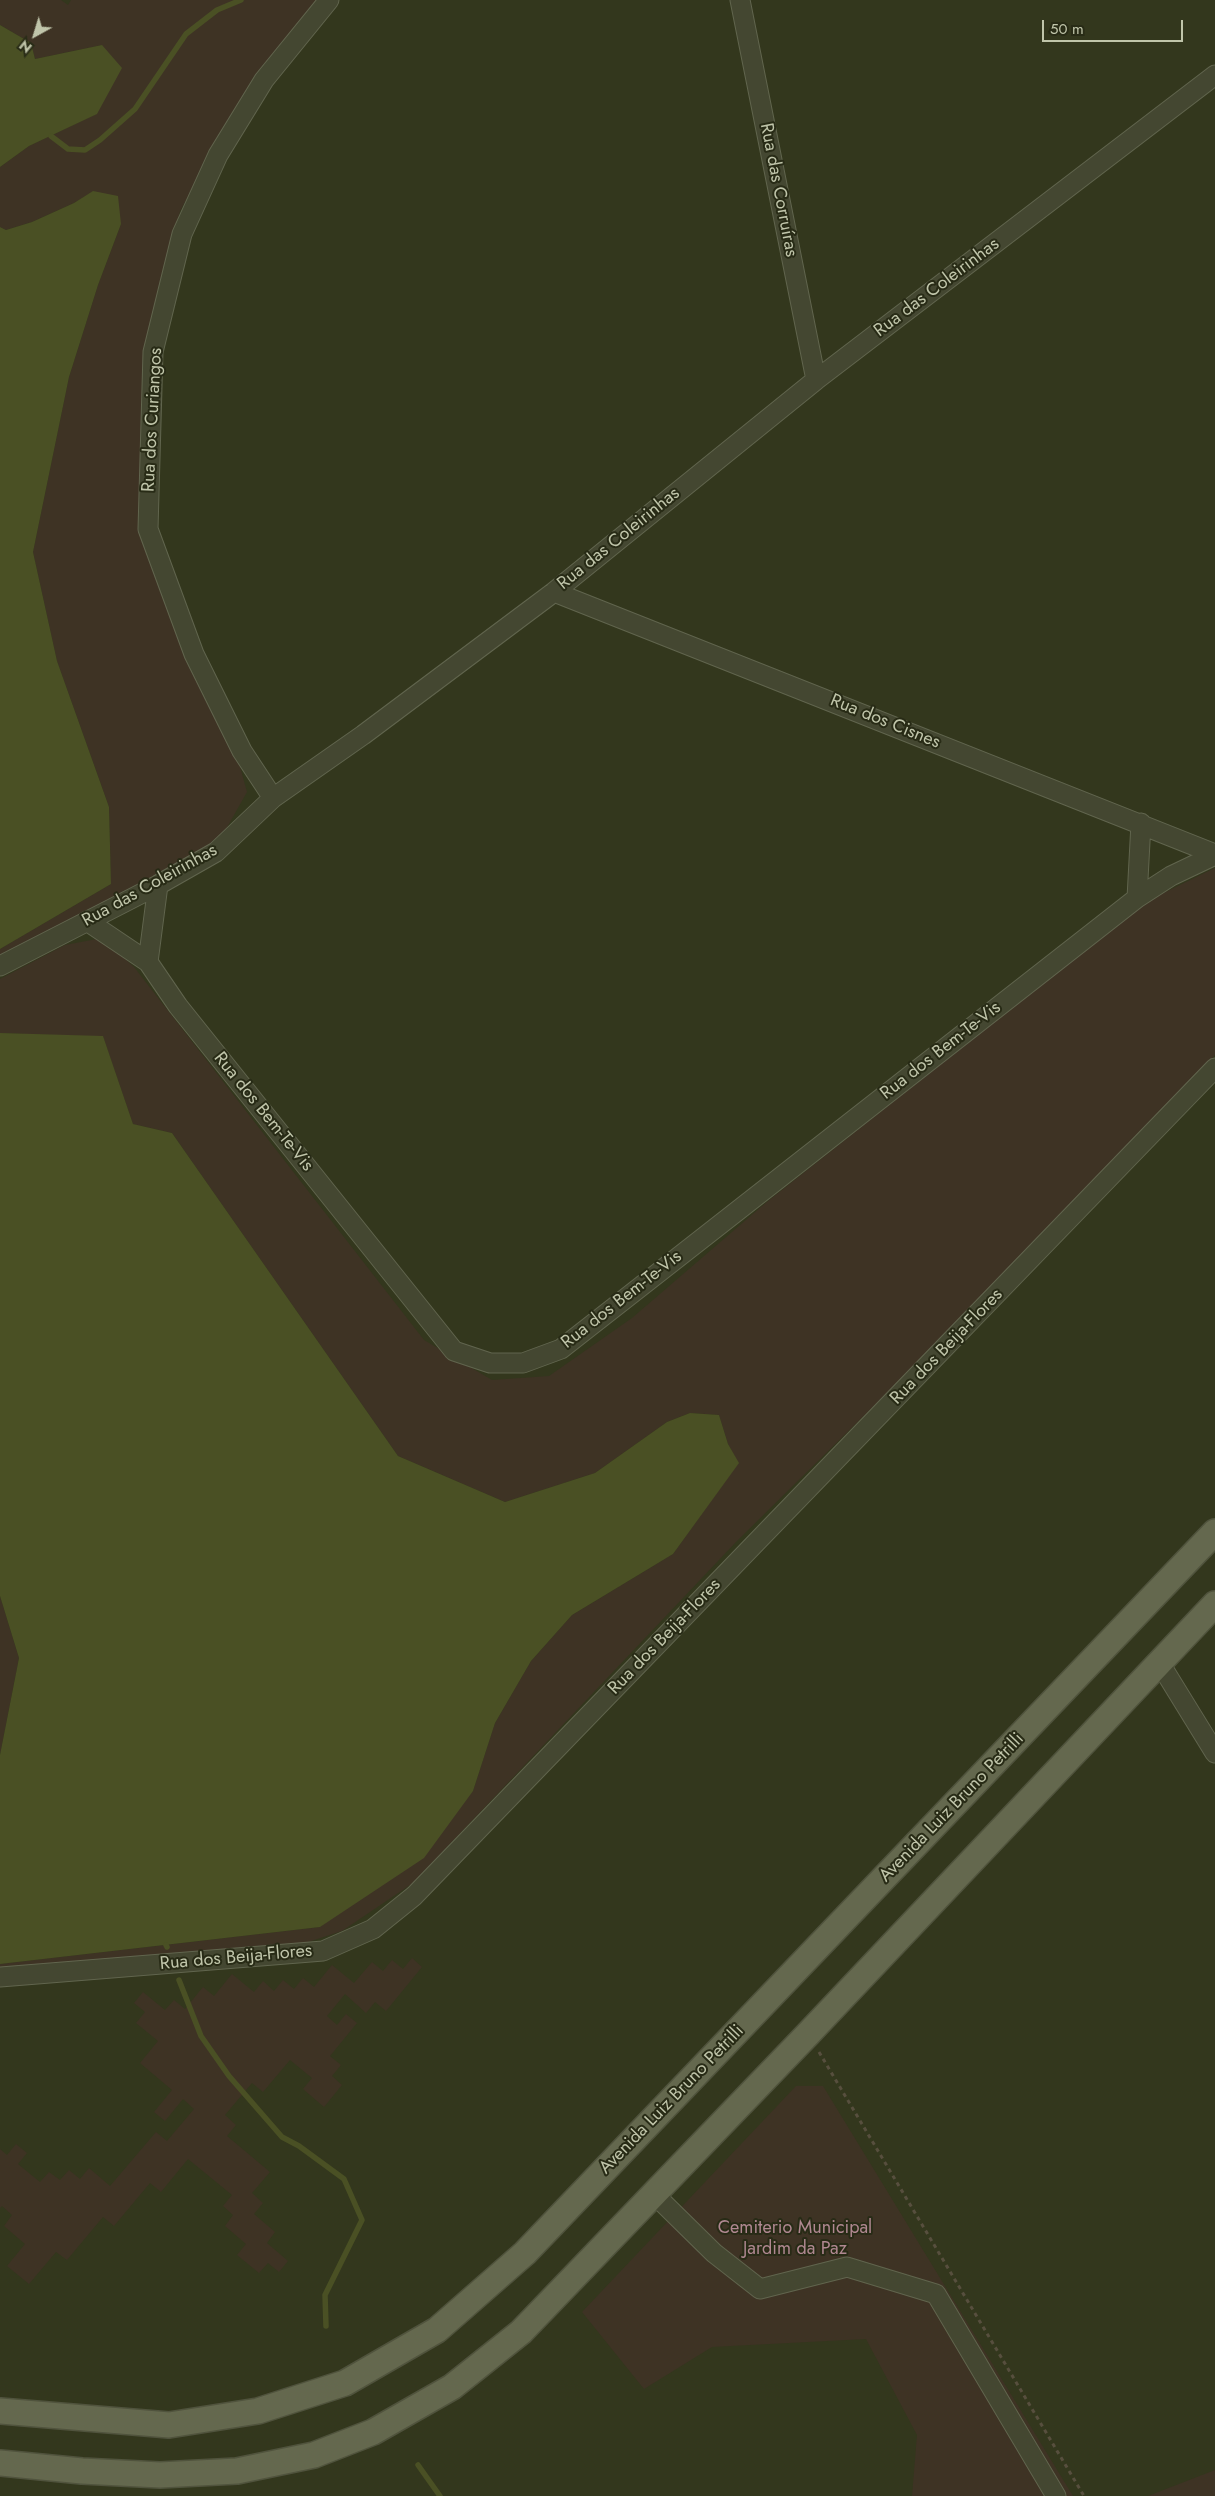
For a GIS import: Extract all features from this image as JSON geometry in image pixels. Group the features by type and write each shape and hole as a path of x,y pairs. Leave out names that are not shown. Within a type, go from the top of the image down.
{"main road":[{"name":"Avenida Luiz Bruno Petrilli","path":"0,2411 169,2425 258,2411 345,2383 437,2330 525,2254 1215,1532"},
{"path":"0,2463 82,2471 160,2475 237,2471 314,2455 373,2432 452,2387 521,2332 808,2034 1215,1604"}],"street":[{"name":"Rua dos Curiangos","path":"273,798 242,751 194,654 148,529 153,352 182,234 218,155 264,80 329,0"},
{"name":"Rua das Corruíras","path":"740,0 816,380"},
{"name":"Rua das Coleirinhas","path":"0,966 158,885 216,852 273,798 363,735 554,592 816,380 1215,75"},
{"name":"Rua dos Cisnes","path":"554,592 1141,823 1215,854"},
{"path":"1137,898 1141,823"},
{"name":"Rua dos Bem-Te-Vis","path":"87,922 148,962 178,1006 454,1351 490,1363 523,1362 561,1349 1137,898 1171,876 1215,854"},
{"path":"148,962 158,885"},
{"name":"Rua dos Beija-Flores","path":"0,1977 323,1951 373,1929 414,1896 1215,1068"},
{"path":"1159,1662 1215,1753"},
{"path":"654,2194 714,2253 760,2289 847,2267 936,2294 1056,2496"}],"path":[{"path":"808,2034 1084,2496"}],"green space":[{"path":"0,0 61,0 68,5 71,0 321,0 221,138 180,211 165,281 139,513 237,756 247,792 221,838 162,877 0,957 0,949 111,884 109,807 57,661 33,552 69,377 98,285 121,224 94,191 74,203 32,222 6,230 0,227 0,167 29,146 96,114 102,45 35,59 31,43 0,25"},
{"path":"1215,868 1215,1055 1163,1113 956,1325 736,1542 413,1883 342,1931 302,1944 0,1972 0,1964 320,1927 473,1791 495,1723 531,1661 572,1615 673,1554 738,1463 728,1444 719,1415 690,1413 667,1422 595,1473 505,1502 398,1456 172,1133 133,1124 103,1037 0,1033 0,979 65,945 102,938 134,967 424,1340 492,1380 549,1376 632,1318 768,1201 1147,901"},
{"path":"0,1596 19,1658 0,1755"},
{"path":"412,1958 422,1967 386,2011 375,2002 366,2013 345,1994 327,2016 337,2025 346,2014 357,2023 330,2056 341,2065 332,2076 342,2085 324,2107 303,2089 312,2078 290,2060 263,2092 252,2083 225,2115 236,2125 227,2136 270,2172 252,2193 263,2203 254,2214 275,2232 267,2243 288,2261 279,2272 268,2263 259,2273 237,2255 246,2244 225,2226 233,2215 223,2206 232,2195 188,2159 161,2192 150,2183 114,2226 103,2217 67,2260 56,2252 29,2284 7,2266 25,2244 4,2226 12,2215 2,2206 0,2208 0,2149 7,2155 16,2144 27,2153 18,2164 40,2182 49,2172 60,2180 69,2170 80,2179 89,2168 110,2186 156,2132 167,2141 194,2109 183,2099 165,2121 154,2112 172,2090 140,2063 158,2041 136,2023 145,2012 134,2003 143,1992 165,2010 174,2000 185,2009 203,1987 214,1996 232,1974 254,1992 263,1981 274,1991 283,1980 294,1989 303,1978 314,1987 332,1965 354,1983 372,1962 383,1971 392,1960 403,1969"},
{"name":"Cemiterio Municipal Jardim da Paz","path":"796,2086 823,2086 1073,2496 912,2496 917,2435 866,2339 712,2347 644,2389 582,2312"},
{"path":"1215,2470 1215,2496 1148,2496"}],"shaded area":[{"path":"0,25 31,43 35,59 102,45 122,68 97,114 29,146 0,167"},
{"path":"93,191 118,196 121,224 98,285 69,377 33,552 57,661 109,807 111,884 0,949 0,227 6,230 32,222 74,203"},
{"path":"0,1033 103,1036 133,1124 172,1133 398,1456 505,1502 595,1473 667,1422 690,1413 719,1415 728,1444 739,1463 673,1554 572,1615 531,1661 495,1723 473,1791 424,1858 320,1927 0,1964 0,1755 19,1658 0,1596"}],"waterway":[{"path":"51,136 68,149 85,150 100,140 135,109 186,34 217,10 241,0"},
{"path":"179,1980 201,2036 229,2076 282,2137 299,2146 344,2179 362,2220 325,2295 326,2326"},
{"path":"418,2465 440,2496"}]}
